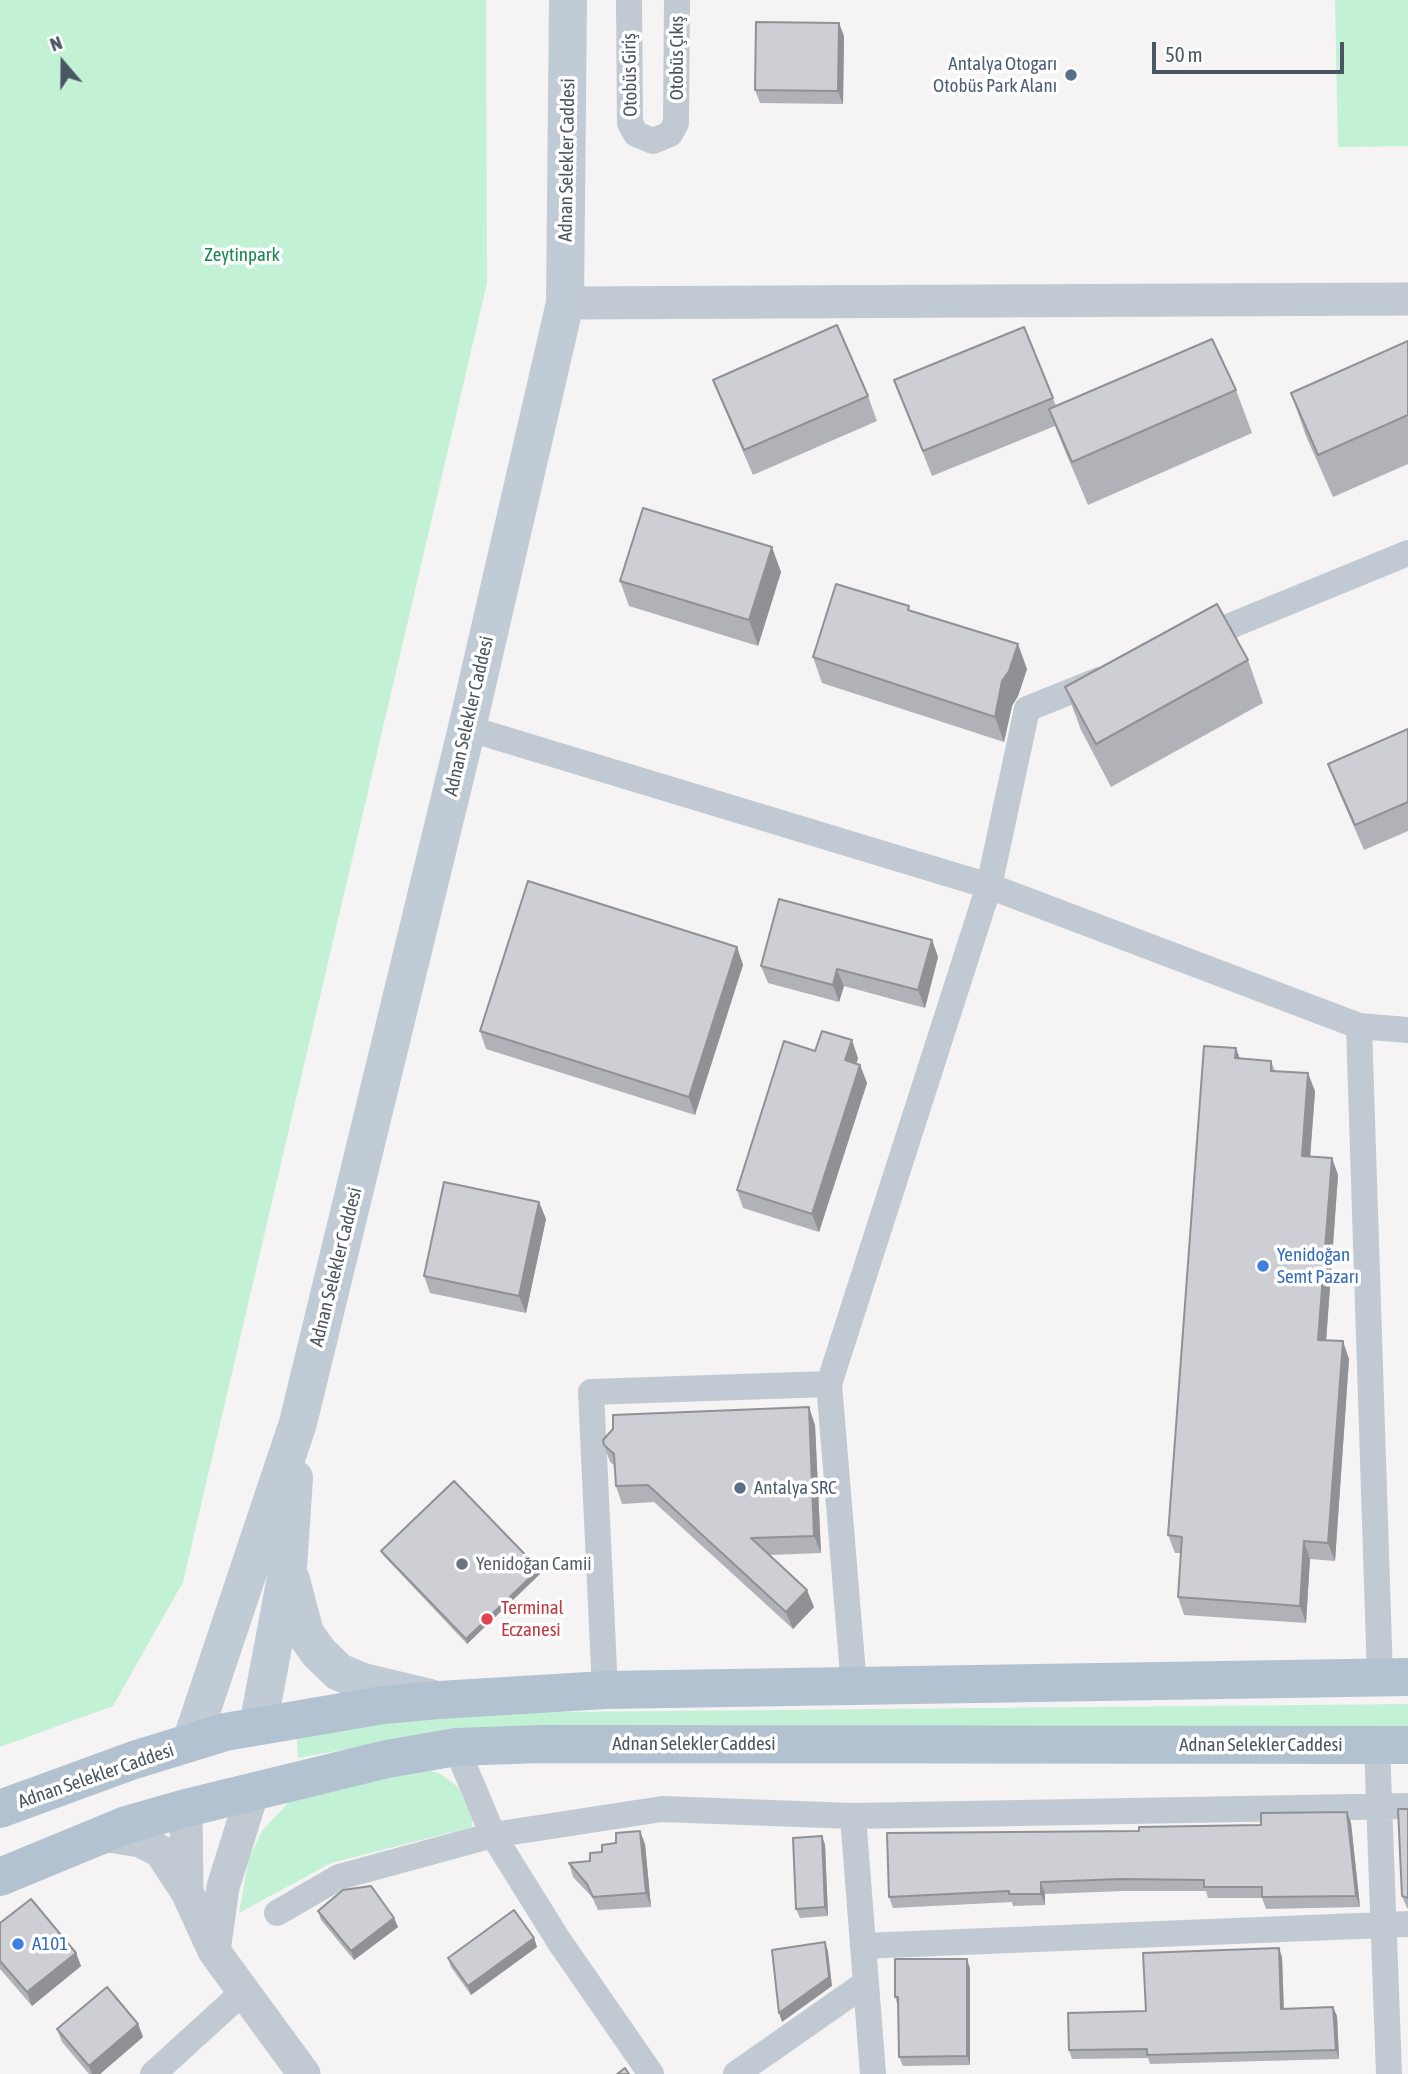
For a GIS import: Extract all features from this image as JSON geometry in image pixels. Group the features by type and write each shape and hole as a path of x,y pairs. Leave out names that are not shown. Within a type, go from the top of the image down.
{"main road":[{"name":"Adnan Selekler Caddesi","path":"191,1742 298,1423 467,728 565,303 568,0"},
{"name":"Adnan Selekler Caddesi","path":"258,1726 288,1567 298,1423"},
{"name":"Adnan Selekler Caddesi","path":"288,1567 305,1633 319,1653 339,1672 363,1682 439,1700"},
{"name":"Adnan Selekler Caddesi","path":"0,1809 225,1732 439,1700 605,1690 1394,1677"},
{"path":"253,1791 258,1726"},
{"path":"186,1808 191,1742"},
{"name":"Adnan Selekler Caddesi","path":"0,1877 126,1825 387,1759 456,1747 540,1744 1393,1745"}],"street":[{"name":"Otobüs Giriş","path":"629,0 629,117 632,129 647,140 659,140 674,129 677,117"},
{"name":"Otobüs Çıkış","path":"677,0 677,117"},
{"path":"565,303 1408,299"},
{"path":"1167,652 1408,553"},
{"path":"854,1686 829,1384 989,886 1027,709 1129,668"},
{"path":"467,728 989,886 1359,1026 1408,1030"},
{"path":"1359,1026 1394,1677"},
{"path":"605,1690 591,1392 829,1384"},
{"path":"1389,2074 1396,1924 1379,1807 1393,1745"},
{"path":"456,1747 493,1835 559,1941 652,2074"},
{"path":"214,1951 223,1888 253,1791"},
{"path":"277,1913 339,1877 493,1835 662,1809 853,1816 1408,1806"},
{"path":"186,1808 187,1892"},
{"path":"853,1816 873,2074"},
{"path":"103,1835 140,1841 160,1851 187,1892 214,1951 304,2074"},
{"path":"863,1946 1396,1924"},
{"path":"736,2074 866,1983"},
{"path":"153,2074 243,1992"}],"green space":[{"name":"Zeytinpark","path":"0,0 486,0 487,283 183,1582 113,1706 0,1747"},
{"path":"1335,0 1408,0 1408,146 1338,147"},
{"path":"1408,1704 1408,1728 457,1729 298,1758 296,1727 460,1713"},
{"path":"416,1768 439,1773 458,1787 473,1819 472,1827 331,1863 239,1913 249,1858 262,1831 289,1802"}],"building":[{"path":"756,22 839,23 838,91 755,90"},
{"path":"837,325 868,396 744,450 713,380"},
{"path":"1024,327 1053,398 923,451 894,380"},
{"path":"1212,339 1236,390 1072,462 1049,409"},
{"path":"1408,341 1408,415 1318,455 1291,393"},
{"path":"643,508 772,547 749,620 620,581"},
{"path":"836,584 909,606 908,610 1018,644 1009,671 1002,681 995,717 813,657"},
{"path":"1217,604 1248,660 1096,744 1065,687"},
{"path":"1408,729 1408,802 1355,825 1328,764"},
{"path":"528,881 737,947 689,1097 480,1031"},
{"path":"779,899 932,940 918,990 837,969 833,985 761,966"},
{"path":"822,1031 852,1040 845,1060 860,1065 812,1214 737,1190 784,1041 815,1051"},
{"name":"Yenidoğan Semt Pazarı","path":"1204,1046 1236,1048 1235,1058 1271,1061 1271,1071 1308,1073 1302,1156 1332,1158 1318,1340 1343,1341 1328,1543 1304,1541 1300,1606 1178,1597 1182,1537 1168,1535"},
{"path":"444,1182 539,1202 519,1296 424,1276"},
{"path":"809,1407 814,1536 751,1538 807,1590 786,1612 648,1485 616,1486 614,1454 604,1445 603,1440 613,1429 613,1415"},
{"name":"Yenidoğan Camii","path":"454,1481 539,1569 466,1639 381,1551"},
{"path":"1398,1809 1408,1809 1408,1898 1402,1896"},
{"path":"1347,1812 1356,1896 1262,1897 1262,1887 1204,1887 1204,1880 1120,1879 1041,1882 1041,1894 1009,1894 1009,1891 889,1897 887,1833 1139,1831 1139,1827 1261,1825 1261,1813"},
{"path":"640,1831 646,1893 593,1897 587,1884 569,1863 590,1861 590,1853 602,1852 602,1845 616,1843 616,1833"},
{"path":"822,1836 825,1907 796,1909 793,1838"},
{"path":"371,1886 394,1918 351,1951 318,1911 343,1890"},
{"path":"31,1899 76,1953 27,1992 0,1961 0,1923"},
{"path":"514,1910 534,1938 468,1986 448,1958"},
{"path":"825,1942 829,1977 779,2013 772,1950"},
{"path":"1279,1948 1281,2009 1333,2007 1336,2050 1147,2055 1147,2049 1069,2050 1068,2013 1146,2011 1143,1953"},
{"path":"895,1959 967,1959 967,2056 899,2057"},
{"path":"107,1987 138,2024 89,2066 57,2029"},
{"path":"625,2068 629,2074 617,2074"}],"place":[{"name":"Antalya Otogarı Otobüs Park Alanı","path":"1071,75"},
{"name":"Yenidoğan Semt Pazarı","path":"1263,1266"},
{"name":"Antalya SRC","path":"740,1488"},
{"name":"Yenidoğan Camii","path":"462,1564"},
{"name":"Terminal Eczanesi","path":"487,1619"},
{"name":"A101","path":"18,1944"}]}
